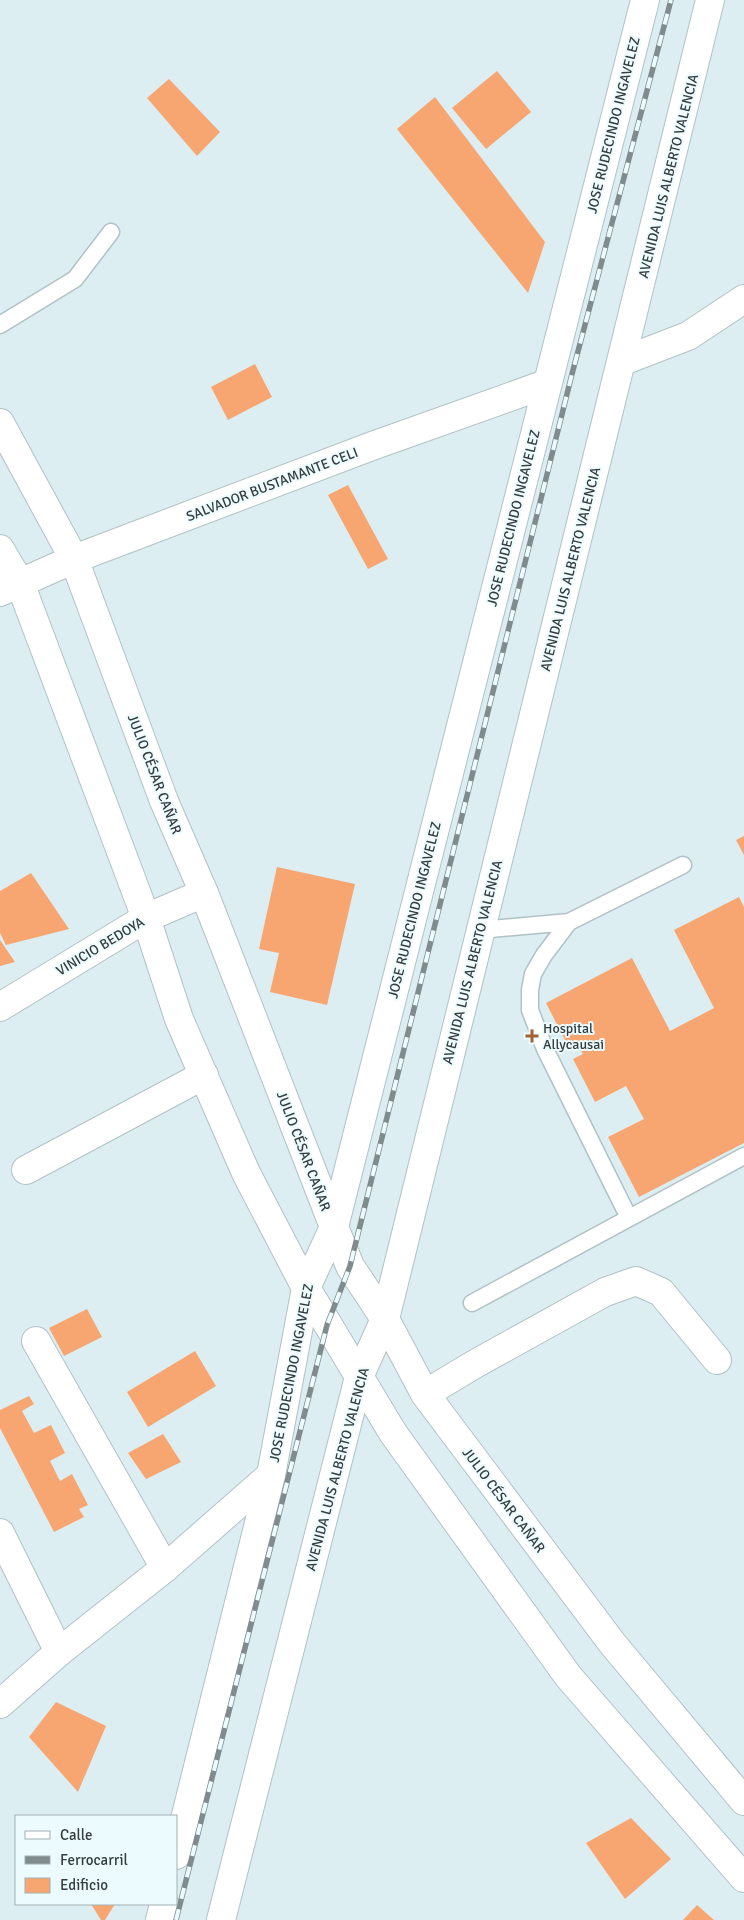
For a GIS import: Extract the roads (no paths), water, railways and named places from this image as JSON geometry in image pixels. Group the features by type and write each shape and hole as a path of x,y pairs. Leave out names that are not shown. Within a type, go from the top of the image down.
{"street":[{"name":"JOSE RUDECINDO INGAVELEZ","path":"0,1704 59,1652 165,1568 271,1476 306,1288 334,1227 546,384 645,0"},
{"name":"AVENIDA LUIS ALBERTO VALENCIA","path":"221,1920 359,1377 385,1319 479,930 623,360 710,0"},
{"path":"623,360 688,336 744,299"},
{"name":"SALVADOR BUSTAMANTE CELI","path":"10,588 74,559 372,446 546,384"},
{"name":"JULIO CÉSAR CAÑAR","path":"0,423 74,559 164,801 204,893 350,1266 385,1319 425,1394 612,1643 744,1801"},
{"path":"0,549 10,588 146,918 179,1020 246,1173 326,1325 393,1433 568,1676 744,1878"},
{"name":"VINICIO BEDOYA","path":"0,1006 146,918 204,893"},
{"path":"26,1170 204,1075"},
{"path":"425,1394 474,1364 605,1292 636,1282 661,1292 717,1360"},
{"path":"36,1341 165,1568"},
{"path":"178,1847 271,1476"},
{"path":"0,1533 59,1652"},
{"path":"160,1920 164,1905"}],"lane":[{"path":"0,325 75,279 111,232"},
{"path":"479,930 569,922 683,865"},
{"path":"569,922 544,954 534,974 530,990 530,1010 545,1049 629,1218"},
{"path":"472,1303 744,1156"}],"railway":[{"path":"176,1920 327,1325 350,1266 572,374 671,0"}],"place":[{"name":"Hospital Allycausai","path":"532,1036"}]}
